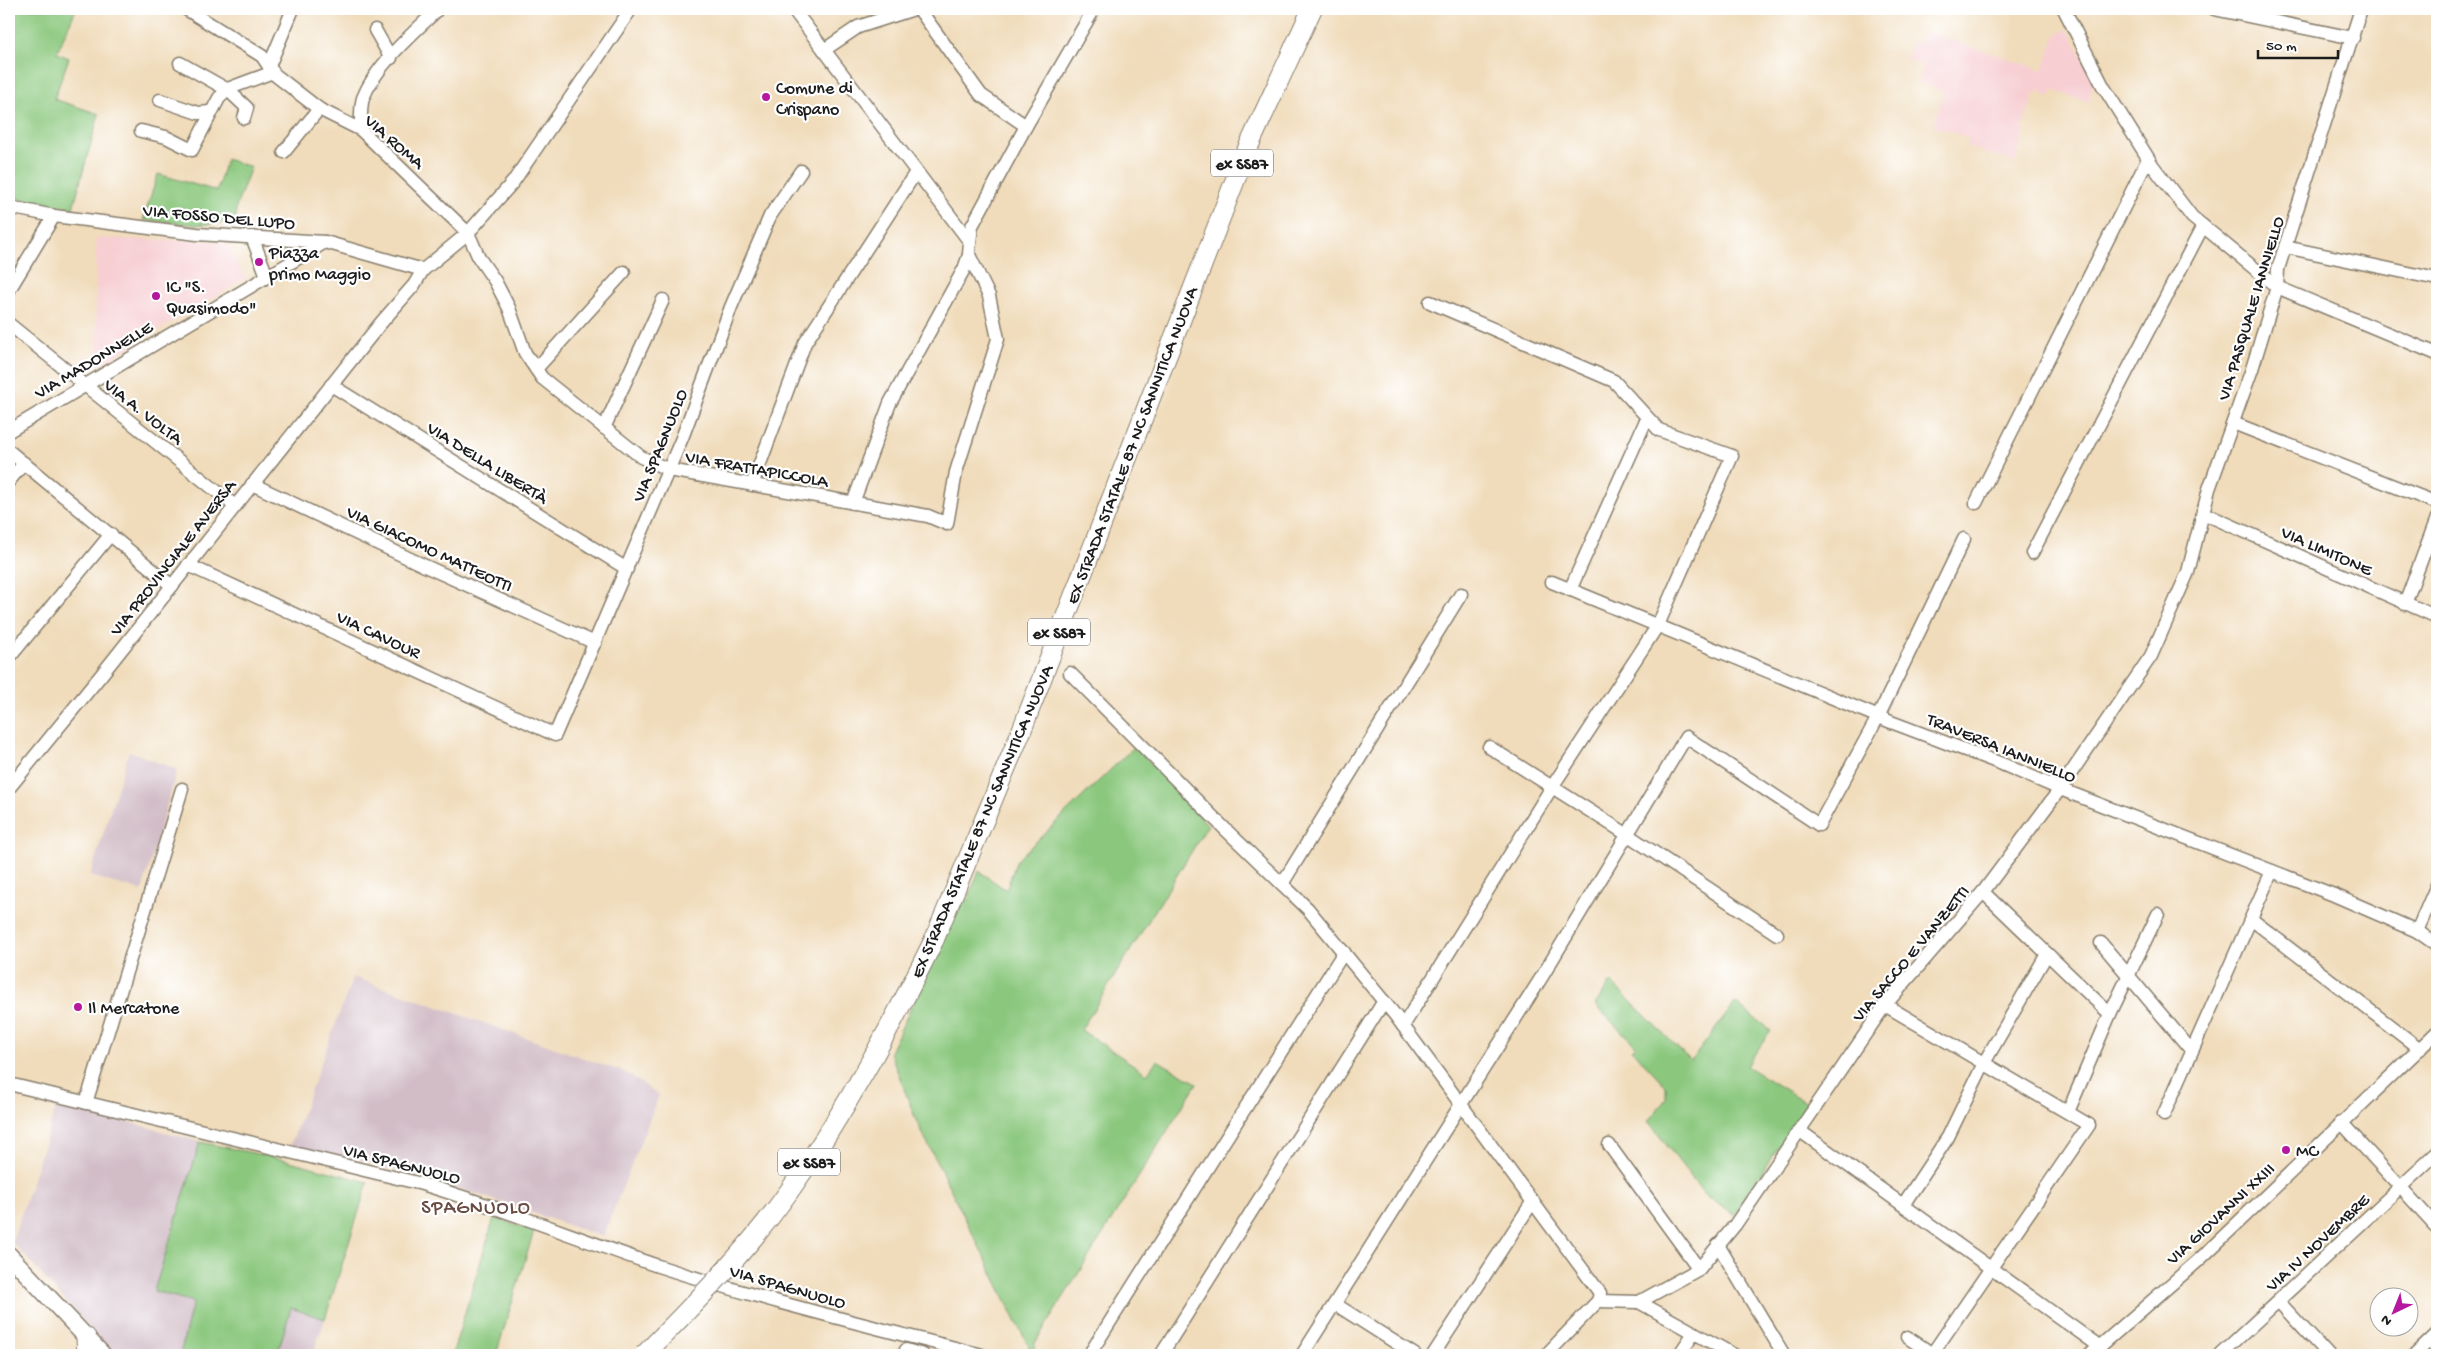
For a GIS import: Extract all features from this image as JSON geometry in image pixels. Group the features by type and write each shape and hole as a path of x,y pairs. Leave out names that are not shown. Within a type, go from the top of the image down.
{"highway":[{"name":"EX STRADA STATALE 87 NC SANNITICA NUOVA","path":"644,1355 731,1263 789,1192 844,1110 892,1024 934,940 1024,723 1246,152 1312,9"}],"main road":[{"path":"9,1255 86,1346 102,1355"}],"street":[{"name":"VIA ROMA","path":"186,9 262,56 288,87 319,109 361,130 468,234"},
{"path":"141,131 166,137 192,150 210,112 219,98 228,90 271,69 293,9"},
{"name":"VIA PROVINCIALE AVERSA","path":"9,788 362,346 414,284 423,270 468,234 513,182 631,9"},
{"path":"792,9 970,242"},
{"path":"824,50 858,27 914,9"},
{"path":"919,9 981,95 1026,126"},
{"path":"853,503 890,403 969,255 972,226 1026,126 1094,9"},
{"path":"2064,9 2103,86 2148,159 2192,217 2277,287 2437,354"},
{"path":"2214,9 2353,38"},
{"name":"VIA PASQUALE IANNIELLO","path":"2169,615 2188,572 2203,514 2277,287 2278,269 2361,9"},
{"path":"361,130 360,112 363,99 378,72 436,11"},
{"path":"375,30 391,58"},
{"path":"180,63 228,90 248,108 244,118"},
{"path":"160,100 198,113 210,112"},
{"path":"284,152 319,109"},
{"path":"1976,503 2148,159"},
{"name":"VIA SPAGNUOLO","path":"555,735 669,470 731,308 770,216 801,171"},
{"path":"752,485 805,343 916,172"},
{"name":"VIA FOSSO DEL LUPO","path":"9,207 54,216 197,234 325,242 423,270"},
{"path":"9,290 54,216"},
{"path":"2032,553 2203,226"},
{"name":"VIA FRATTAPICCOLA","path":"468,234 479,258 495,281 509,308 525,353 542,378 641,457 669,470 928,516 947,524 956,472 998,339 989,296 969,255"},
{"path":"252,237 267,276"},
{"name":"VIA MADONNELLE","path":"9,431 325,242"},
{"path":"2285,247 2437,279"},
{"path":"536,369 624,272"},
{"path":"604,428 663,300"},
{"path":"1403,1026 1552,787 1658,625 1732,456 1659,430 1614,381 1430,302"},
{"name":"VIA A. VOLTA","path":"9,324 235,506"},
{"name":"VIA DELLA LIBERTÀ","path":"331,385 627,569"},
{"path":"1570,590 1647,418"},
{"path":"2233,423 2437,503"},
{"path":"9,451 172,586"},
{"path":"9,482 24,463"},
{"name":"VIA GIACOMO MATTEOTTI","path":"252,484 425,566 595,643"},
{"name":"VIA LIMITONE","path":"2203,514 2437,618"},
{"path":"2405,604 2437,518"},
{"path":"9,658 111,534"},
{"path":"1302,1355 1543,975 1686,737 1819,824 1878,717 1964,539"},
{"name":"VIA CAVOUR","path":"188,565 555,735"},
{"name":"TRAVERSA IANNIELLO","path":"1552,582 1878,717 2272,871 2417,931 2437,945"},
{"path":"1282,884 1461,594"},
{"name":"VIA SACCO E VANZETTI","path":"1639,1302 1699,1268 1735,1225 1885,1005 1983,892 2060,789 2151,656 2169,615"},
{"path":"1070,673 1308,909 1384,1001 1600,1293 1598,1301 1546,1355"},
{"path":"1489,747 1628,835 1777,934"},
{"path":"86,1103 182,789"},
{"path":"2164,1114 2272,871"},
{"path":"2417,931 2437,885"},
{"path":"1983,892 2110,1014"},
{"path":"2068,1112 2110,1014 2158,914"},
{"path":"2251,919 2420,1049"},
{"path":"2102,943 2191,1050"},
{"path":"1089,1355 1344,952"},
{"path":"1903,1205 1948,1137 1984,1063 2047,954"},
{"path":"1161,1355 1384,1001"},
{"path":"1885,1005 2089,1125 1990,1268 1958,1320 1933,1355 1908,1337"},
{"name":"VIA GIOVANNI XXIII","path":"2090,1355 2200,1259 2437,1032"},
{"name":"VIA SPAGNUOLO","path":"9,1084 422,1184 480,1202 658,1266 771,1301 982,1355"},
{"path":"2341,1122 2437,1227"},
{"path":"1800,1131 2099,1346"},
{"path":"1609,1144 1699,1268"},
{"name":"VIA IV NOVEMBRE","path":"2220,1355 2279,1302 2437,1152"},
{"path":"1433,1355 1533,1201"},
{"path":"1718,1245 1784,1355"},
{"path":"1598,1301 1639,1302 1734,1355"},
{"path":"2279,1302 2328,1355"},
{"path":"1335,1304 1415,1355"},
{"path":"1679,1355 1694,1333"},
{"path":"2415,1355 2437,1334"},
{"path":"904,1355 906,1350 923,1355"}],"shaded area":[{"path":"2068,29 2097,85 2092,88 2088,102 2053,90 2051,97 2041,94 2042,90 2039,89 2037,93 2035,92 2022,129 2025,131 2015,163 1966,146 1969,138 1933,126 1944,92 1918,82 1923,66 1906,60 1913,41 1919,43 1924,31 2043,70 2056,35"},
{"name":"IC \"S. Quasimodo\"","path":"96,238 226,242 246,278 98,366"},
{"path":"129,751 177,770 142,891 90,876"},
{"path":"353,977 626,1073 659,1095 603,1237 476,1194 363,1161 290,1146"},
{"path":"58,1102 200,1142 154,1291 193,1302 180,1355 114,1355 12,1242"},
{"path":"291,1307 325,1319 313,1355 277,1355"}],"green space":[{"path":"9,9 76,9 57,53 69,58 54,99 99,114 73,208 9,197"},
{"path":"226,159 251,167 236,207 236,222 195,225 143,220 158,174 217,191"},
{"path":"1135,746 1208,825 1081,1030 1147,1074 1157,1060 1197,1083 1035,1343 1033,1355 916,1120 890,1052 962,899 967,901 979,871 1006,890 1017,860"},
{"path":"1611,982 1691,1061 1735,1003 1771,1031 1746,1066 1807,1103 1734,1215 1704,1194 1648,1121 1666,1099 1666,1086 1632,1050 1636,1046 1595,1005"},
{"path":"200,1142 282,1159 368,1182 325,1319 291,1308 277,1355 180,1355 193,1302 154,1291"},
{"path":"494,1218 534,1231 496,1355 452,1355"}],"place":[{"name":"Comune di Crispano","path":"766,97"},
{"name":"Piazza primo Maggio","path":"259,262"},
{"name":"IC \"S. Quasimodo\"","path":"156,296"},
{"name":"Il Mercatone","path":"78,1007"},
{"name":"MC","path":"2286,1150"}],"district":[{"name":"SPAGNUOLO","path":"476,1206"}]}
